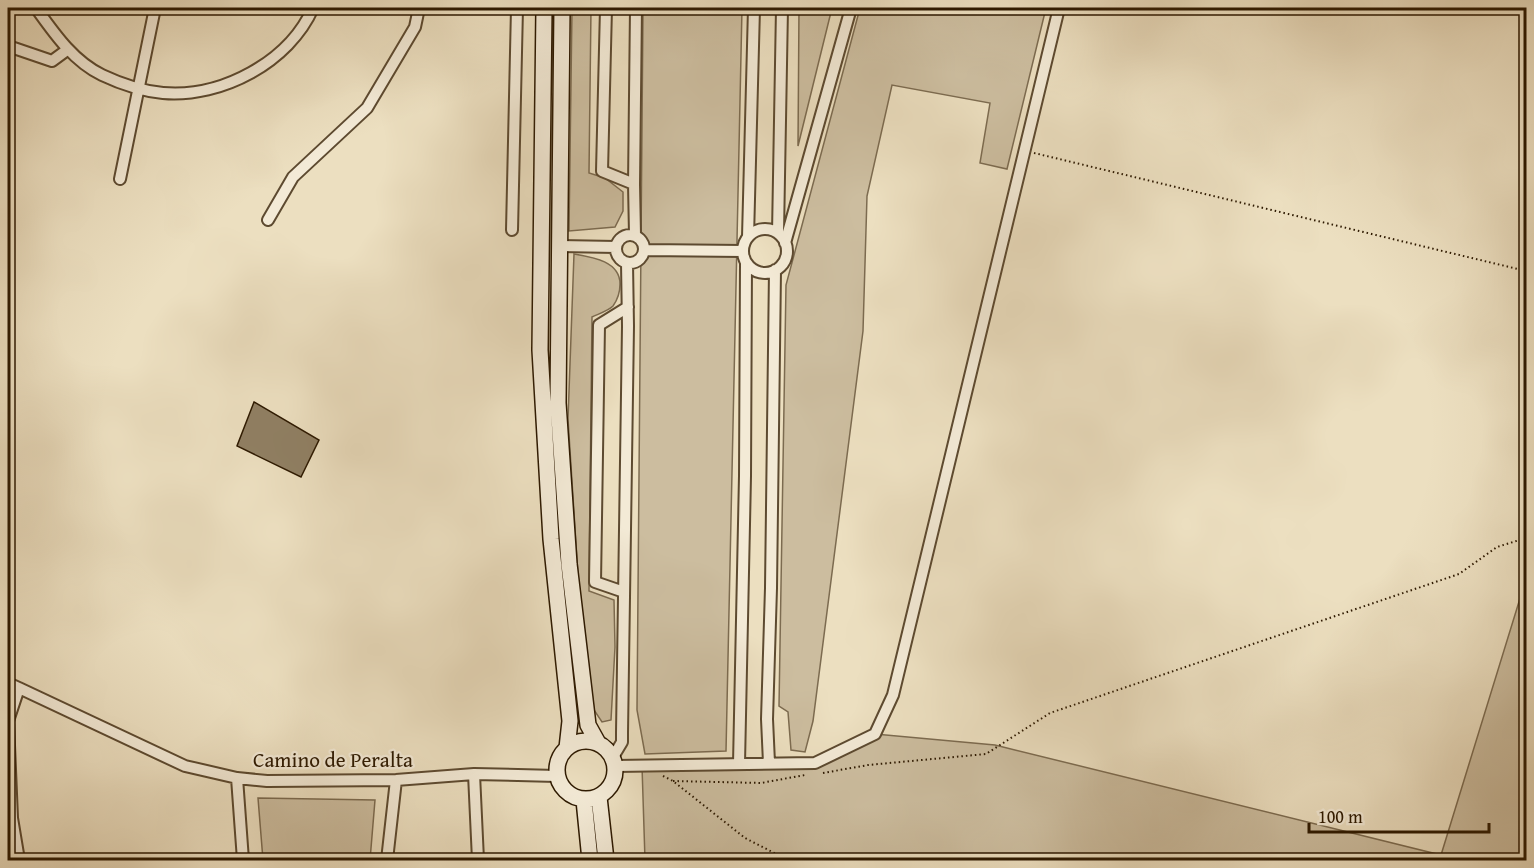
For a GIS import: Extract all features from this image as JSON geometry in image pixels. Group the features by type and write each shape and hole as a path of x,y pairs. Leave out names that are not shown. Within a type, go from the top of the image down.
{"street":[{"path":"36,8 67,50 100,74 139,89 165,93 207,90 247,75 282,51 313,8"},
{"path":"120,179 155,8"},
{"path":"268,220 293,177 367,108 415,27 419,8"},
{"path":"512,230 518,8"},
{"path":"544,8 540,350 550,539 570,721 567,748"},
{"path":"562,8 558,403 569,564 588,725 598,743 609,751 614,761"},
{"path":"606,8 602,171 634,184"},
{"path":"635,235 636,8"},
{"path":"739,764 745,488 744,256 748,237 754,8"},
{"path":"744,256 753,270 760,273 775,270 785,259 787,251 778,233 782,8"},
{"path":"785,243 851,8"},
{"path":"614,761 815,763 875,734 892,695 1059,8"},
{"path":"8,46 52,61 67,50"},
{"path":"748,237 759,230 766,229 778,233"},
{"path":"635,235 642,240 645,250 640,260 627,263 619,258 616,247 620,238 635,235"},
{"path":"560,246 616,247"},
{"path":"645,250 744,256"},
{"path":"598,743 582,741 567,748 561,756 557,766 557,776 567,793 575,798 592,799 612,784 614,761 622,742 627,263"},
{"path":"769,764 767,719 775,270"},
{"path":"624,592 595,582 595,570 599,324 628,307"},
{"name":"Camino de Peralta","path":"8,683 185,766 237,778 267,782 396,780 474,774 557,776"},
{"path":"19,688 8,721 12,818 19,861"},
{"path":"474,774 478,861"},
{"path":"237,778 243,861"},
{"path":"387,861 396,780"},
{"path":"590,861 592,799"},
{"path":"592,799 606,861"}],"path":[{"path":"1025,151 1527,271"},
{"path":"673,781 761,783 868,765 986,754 1050,713 1460,574 1497,547 1527,538"},
{"path":"662,776 673,781 745,838 788,861"}],"shaded area":[{"path":"572,8 591,8 589,173 605,178 623,192 623,211 615,227 569,231"},
{"path":"643,8 742,8 726,751 645,754 637,710"},
{"path":"799,8 832,8 798,146"},
{"path":"860,8 1046,8 1007,169 980,163 990,103 892,85 867,196 863,331 813,721 805,752 791,750 788,712 779,706 786,285"},
{"path":"574,254 610,265 619,276 620,284 620,290 613,306 592,317 589,591 614,600 615,647 611,720 602,722 594,710 578,575 568,419"},
{"path":"1526,579 1526,860 645,860 642,766 815,763 875,734 995,745 1441,855"},
{"path":"258,798 375,800 370,860 263,860"}],"building":[{"path":"254,402 319,440 301,477 237,446"}]}
